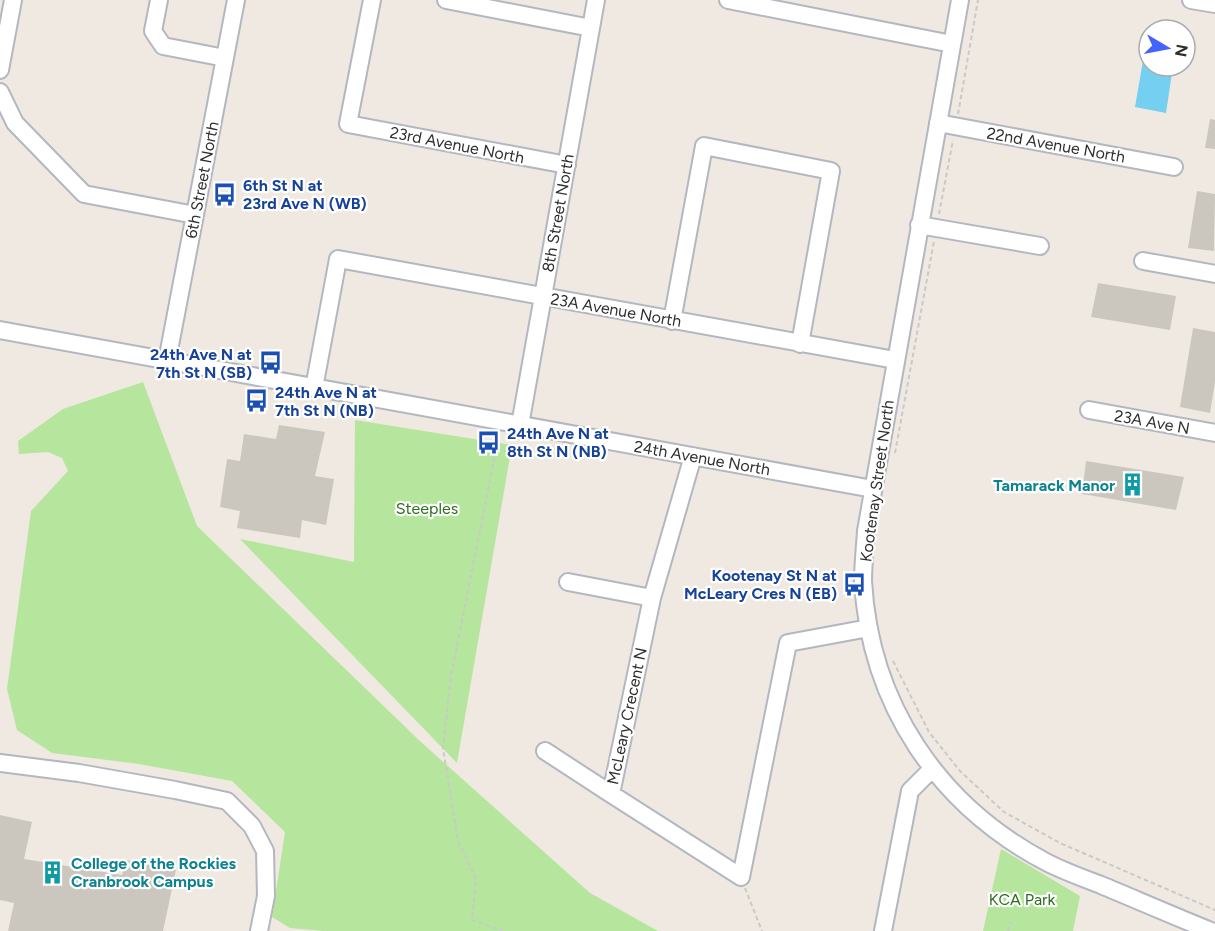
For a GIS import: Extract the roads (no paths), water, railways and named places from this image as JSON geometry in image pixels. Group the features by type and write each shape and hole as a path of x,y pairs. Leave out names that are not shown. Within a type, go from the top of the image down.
{"street":[{"path":"0,70 13,0"},
{"path":"159,0 153,32 163,46 225,58"},
{"name":"6th Street North","path":"167,361 236,0"},
{"name":"23rd Avenue North","path":"372,0 348,124 567,165"},
{"path":"446,0 591,28"},
{"name":"8th Street North","path":"520,425 596,0"},
{"path":"728,0 952,44"},
{"name":"Kootenay Street North","path":"960,0 866,531 863,580 869,628 880,677 906,731 932,769 996,832 1047,863 1211,931"},
{"path":"1191,0 1215,4"},
{"path":"0,94 15,123 84,194 195,215"},
{"name":"22nd Avenue North","path":"938,123 1174,167"},
{"path":"672,321 704,146 831,171 800,344"},
{"path":"919,225 1040,246"},
{"name":"23A Avenue North","path":"314,388 338,259 895,360"},
{"path":"1143,261 1215,274"},
{"name":"24th Avenue North","path":"0,330 873,489"},
{"name":"23A Ave N","path":"1089,410 1215,433"},
{"name":"McLeary Crecent N","path":"693,456 652,598 611,794 741,877 788,643 869,628"},
{"path":"568,582 652,598"},
{"path":"545,751 611,794"},
{"path":"0,763 79,773 227,801 252,826 265,851 266,896 259,931"},
{"path":"883,931 910,791 932,769"}],"water":[{"path":"1140,78 1171,78 1166,113 1135,107"}],"place":[{"name":"6th St N at 23rd Ave N (WB)","path":"225,194"},
{"name":"24th Ave N at 7th St N (SB)","path":"270,363"},
{"name":"24th Ave N at 7th St N (NB)","path":"257,401"},
{"name":"24th Ave N at 8th St N (NB)","path":"489,442"},
{"name":"Tamarack Manor","path":"1133,485"},
{"name":"Kootenay St N at McLeary Cres N (EB)","path":"855,584"},
{"name":"College of the Rockies Cranbrook Campus","path":"53,872"}],"park label":[{"name":"Steeples","path":"427,508"},
{"name":"KCA Park","path":"1022,899"}]}
